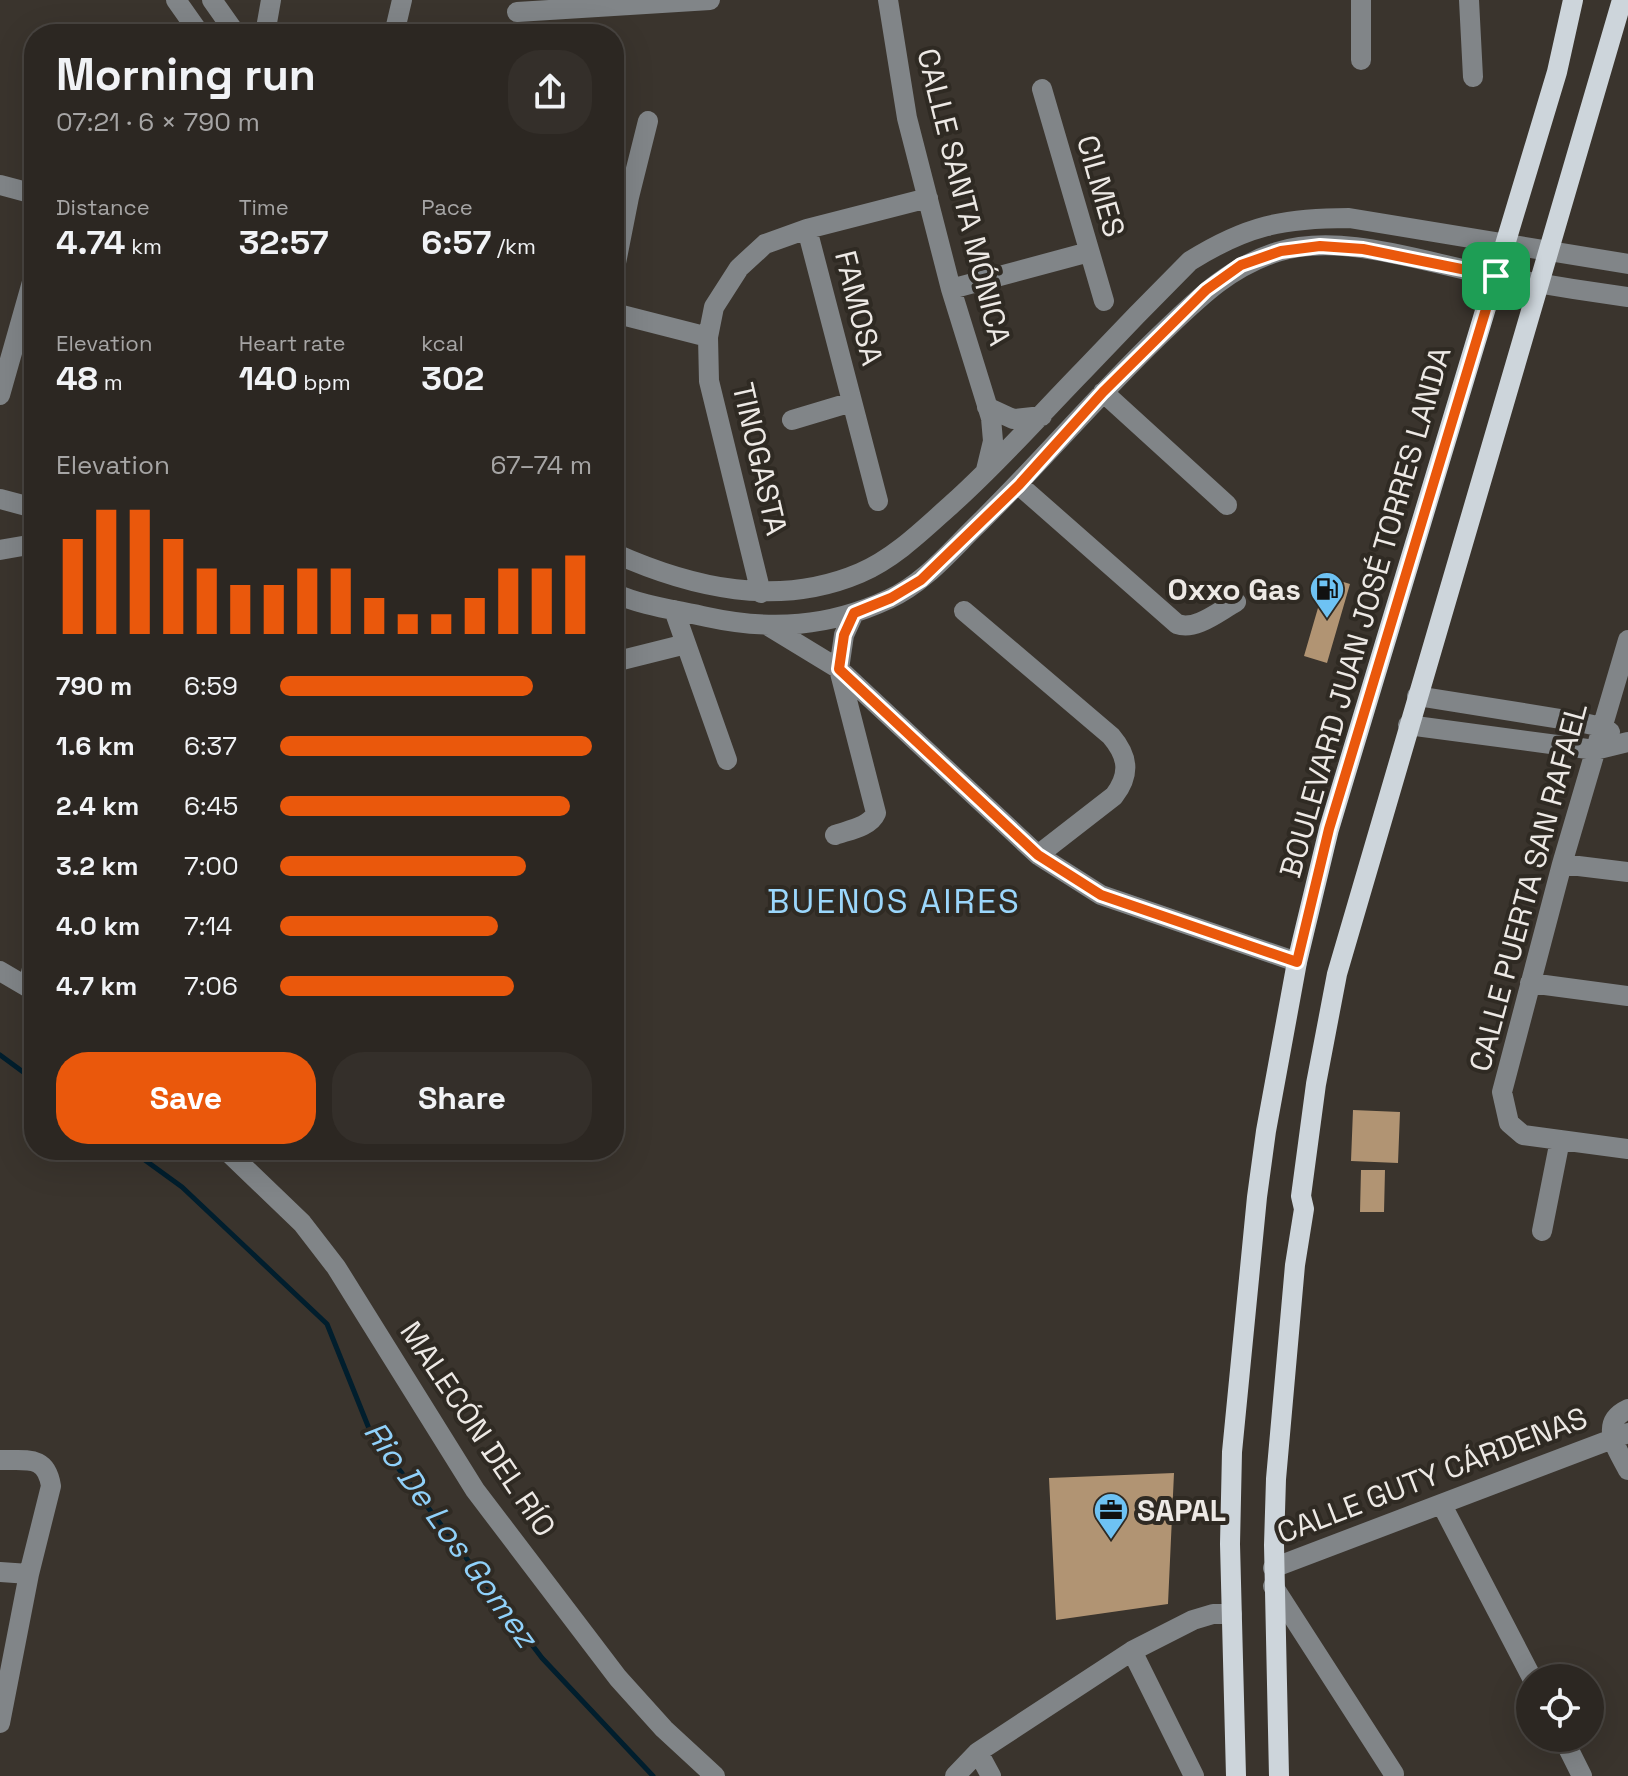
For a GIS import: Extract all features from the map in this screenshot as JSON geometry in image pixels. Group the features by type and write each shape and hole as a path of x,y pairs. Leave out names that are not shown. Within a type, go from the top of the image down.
{"main road":[{"name":"BOULEVARD JUAN JOSÉ TORRES LANDA","path":"1236,1776 1231,1470 1266,1131 1297,962 1329,829 1557,72 1573,0"},
{"path":"1279,1776 1273,1577 1276,1479 1292,1295 1304,1209 1301,1196 1316,1084 1337,974 1622,0"}],"street":[{"path":"176,0 193,24"},
{"path":"212,0 229,24"},
{"path":"267,24 271,0"},
{"path":"396,24 402,0"},
{"path":"517,12 710,0"},
{"name":"CALLE SANTA MÓNICA","path":"888,0 907,118 951,289 987,407 993,441 984,475"},
{"path":"1361,0 1361,60"},
{"path":"1469,0 1473,77"},
{"name":"CILMES","path":"1042,89 1104,301"},
{"path":"624,190 648,121"},
{"path":"0,185 24,191"},
{"name":"TINOGASTA","path":"761,593 709,381 708,337 714,307 739,268 765,244 807,229 928,198"},
{"path":"624,557 652,570 709,586 761,593 811,587 861,573 910,541 984,475 1190,261 1225,239 1282,222 1349,218 1628,264"},
{"name":"FAMOSA","path":"807,229 878,501"},
{"path":"624,596 674,610 770,627 813,623 854,613 891,598 921,580 1019,485 1103,392 1206,290 1241,265 1281,251 1320,246 1363,249 1496,276 1628,297"},
{"path":"951,289 1089,252"},
{"path":"0,395 24,310"},
{"path":"624,316 708,337"},
{"path":"1103,392 1227,505"},
{"name":"FAMOSA","path":"792,420 852,402"},
{"path":"987,407 1013,419 1042,416"},
{"path":"1019,485 1177,624 1184,627 1193,625 1236,602"},
{"path":"0,499 24,505"},
{"path":"0,550 24,546"},
{"path":"674,610 727,760"},
{"path":"964,611 1122,748 1127,765 1124,783 1114,796 1038,855"},
{"path":"835,835 873,820 876,813 839,669 844,635 854,613"},
{"path":"770,627 839,669 1038,855 1101,895 1297,962"},
{"name":"CALLE PUERTA SAN RAFAEL","path":"1628,640 1562,864 1502,1092 1509,1123 1523,1135 1628,1149"},
{"path":"624,660 686,644"},
{"path":"1417,696 1602,727 1626,742"},
{"path":"1408,725 1595,750 1626,742"},
{"path":"1562,864 1628,872"},
{"path":"0,971 24,985"},
{"path":"1530,983 1628,996"},
{"path":"1542,1231 1560,1140"},
{"name":"MALECÓN DEL RÍO","path":"236,1160 302,1223 336,1267 475,1490 618,1678 664,1729 715,1776"},
{"name":"CALLE GUTY CÁRDENAS","path":"1273,1577 1442,1505 1620,1435 1614,1419 1628,1409"},
{"path":"1620,1435 1628,1470"},
{"path":"0,1460 43,1464 49,1473 51,1486 4,1683 0,1723"},
{"path":"1442,1505 1525,1664"},
{"path":"0,1572 29,1574"},
{"path":"1273,1577 1394,1774"},
{"path":"955,1776 978,1752 1132,1651 1193,1620 1213,1614 1232,1614"},
{"path":"1132,1651 1194,1776"},
{"path":"978,1752 991,1776"},
{"path":"1570,1752 1582,1776"}],"building":[{"name":"Oxxo Gas","path":"1327,577 1350,584 1327,663 1304,656"},
{"path":"1353,1110 1400,1112 1398,1163 1351,1161"},
{"path":"1361,1170 1385,1170 1384,1212 1360,1212"},
{"name":"SAPAL","path":"1174,1473 1168,1604 1056,1620 1049,1478"}],"waterway":[{"name":"Rio De Los Gomez","path":"0,1055 24,1073"},
{"name":"Rio De Los Gomez","path":"145,1160 182,1187 327,1324 370,1431 542,1658 653,1776"}],"place":[{"name":"Oxxo Gas","path":"1327,620"},
{"name":"SAPAL","path":"1111,1541"}],"district":[{"name":"BUENOS AIRES","path":"894,901"}],"route":[{"path":"1320,246 1363,249 1496,276 1329,829 1297,962 1132,907 1101,895 1070,877 1038,855 839,669 844,635 854,613 891,598 921,580 1019,485 1146,348 1206,290 1241,265 1281,251 1320,246"}]}
